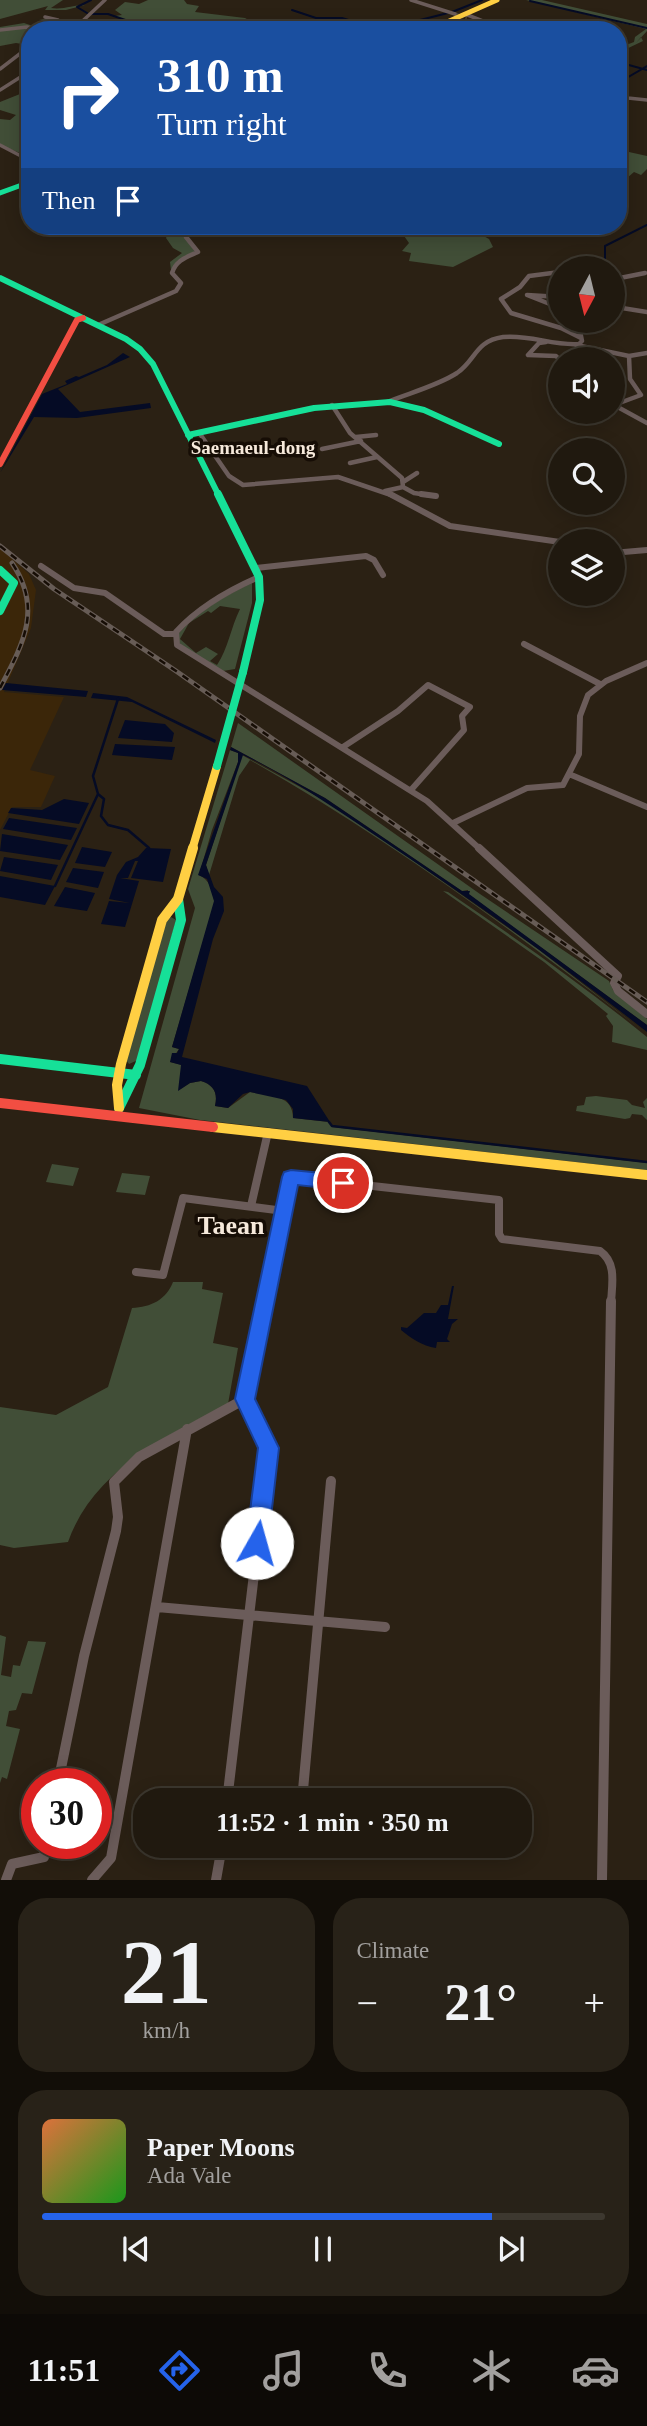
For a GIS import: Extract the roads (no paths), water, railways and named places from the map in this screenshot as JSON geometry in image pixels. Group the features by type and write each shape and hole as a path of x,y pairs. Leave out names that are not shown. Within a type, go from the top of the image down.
{"main road":[{"path":"451,21 497,0"},
{"path":"0,191 21,185"},
{"path":"0,278 98,325 136,346 149,358 194,434 257,573 260,600 243,672 178,899 162,920 117,1085 118,1112"},
{"path":"0,464 71,332 78,320 83,318"},
{"path":"194,434 332,405 387,402 424,410 499,444"},
{"path":"0,570 14,583 0,611"},
{"path":"118,1112 136,1075 181,920 178,899"},
{"path":"0,1059 136,1075"},
{"path":"0,1103 118,1112 268,1132 647,1175"}],"street":[{"path":"83,21 105,0"},
{"path":"411,0 481,21"},
{"path":"45,17 58,21"},
{"path":"0,31 21,27"},
{"path":"0,69 21,53"},
{"path":"0,90 21,77"},
{"path":"627,98 647,100"},
{"path":"0,145 21,156"},
{"path":"98,325 176,291 181,283 172,273 173,268 178,261 198,252 187,235"},
{"path":"625,278 645,273"},
{"path":"548,274 529,276 520,287 501,299 511,313 548,324"},
{"path":"548,296 527,295 548,303"},
{"path":"625,308 647,312"},
{"path":"572,333 582,338"},
{"path":"576,345 581,342 581,333"},
{"path":"387,402 457,373 464,367 469,356 490,340 528,337 629,356 647,353"},
{"path":"548,341 539,343 528,355 548,356"},
{"path":"625,401 641,396 630,379 629,356"},
{"path":"332,405 358,439 399,474 403,485 414,492 436,496"},
{"path":"625,411 647,423"},
{"path":"194,434 229,476 243,485 332,476 384,491 450,526 548,540"},
{"path":"322,449 376,435"},
{"path":"350,463 377,457"},
{"path":"384,491 403,485 417,474"},
{"path":"625,552 647,550"},
{"path":"383,575 374,560 366,556 257,573 190,618 176,634 176,643 411,790 453,823 557,923 618,976 614,984 618,990 647,1014"},
{"path":"41,566 74,588 105,593 160,632 176,634"},
{"path":"524,644 600,684"},
{"path":"453,823 527,788 560,786 581,750 579,727 583,705 588,695 600,684 647,663"},
{"path":"343,747 398,711 428,685 470,707 462,716 464,730 411,790"},
{"path":"569,774 647,807"},
{"path":"251,1206 268,1132"},
{"path":"228,1788 269,1448 245,1399 291,1177 499,1200 499,1234 502,1239 600,1251 609,1257 612,1264 602,1880"},
{"path":"136,1272 163,1275 183,1198 284,1211"},
{"path":"61,1768 84,1656 116,1531 118,1517 114,1482 139,1457 245,1399"},
{"path":"92,1880 111,1858 187,1429"},
{"path":"303,1788 331,1480"},
{"path":"157,1607 385,1627"},
{"path":"216,1880 220,1858"},
{"path":"6,1880 12,1864 35,1859"}],"water":[{"path":"123,353 130,357 58,389 80,412 150,403 151,408 77,418 34,417 0,473 42,394 67,384 65,381 76,376 107,365"},
{"path":"6,683 88,691 86,697 2,690"},
{"path":"93,693 127,697 216,740 215,743 132,702 91,698"},
{"path":"125,720 165,724 174,733 172,742 118,738"},
{"path":"115,744 175,747 172,760 112,755"},
{"path":"231,747 325,798 462,891 470,891 469,894 647,1025 647,1032 519,935 421,866 299,786 243,755 206,865 214,887 223,897 224,911 213,939 182,1057 307,1086 330,1122 293,1118 293,1109 286,1100 250,1092 243,1094 228,1108 215,1106 214,1090 201,1081 190,1083 178,1091 181,1065 170,1062 172,1053 177,1053 179,1049 172,1047 214,901 207,879 198,875 238,762 238,753 230,750"},
{"path":"64,799 89,803 79,824 8,813 11,808 42,810"},
{"path":"9,818 77,828 71,840 3,829"},
{"path":"2,834 68,845 60,860 0,851"},
{"path":"82,847 112,852 105,867 75,863"},
{"path":"146,848 171,849 163,882 131,878 138,861 135,861 128,878 120,878 139,881 125,927 101,924 109,901 130,903 109,899 117,875 126,862 138,857"},
{"path":"4,857 58,865 51,880 0,871"},
{"path":"73,868 104,872 98,888 66,882"},
{"path":"0,876 55,886 45,905 0,897"},
{"path":"65,887 95,893 87,911 54,906"},
{"path":"452,1286 448,1319 458,1319 452,1324 447,1339 450,1342 437,1342 436,1348 431,1347 401,1330 401,1327 407,1328 424,1313 436,1313 441,1305 448,1305"}],"waterway":[{"path":"87,13 77,7 91,0"},
{"path":"452,12 482,0"},
{"path":"530,1 617,21"},
{"path":"292,10 316,18 342,18 352,21"},
{"path":"416,21 448,13"},
{"path":"90,14 108,14 128,21"},
{"path":"627,23 647,28"},
{"path":"627,64 642,69"},
{"path":"642,69 647,66"},
{"path":"627,78 642,69"},
{"path":"642,69 647,70"},
{"path":"605,256 605,246 647,225"},
{"path":"98,794 93,776 118,699"},
{"path":"55,886 98,794"},
{"path":"98,794 104,799 101,816 108,825 128,830 149,848"},
{"path":"329,1122 332,1126 647,1162"}],"tunnel":[{"path":"455,14 467,18"}],"railway":[{"path":"0,546 54,589 176,671 647,1002"},
{"path":"0,688 22,641 28,611 21,580 12,563"}],"district":[{"name":"Saemaeul-dong","path":"253,447"},
{"name":"Taean","path":"231,1225"}]}
